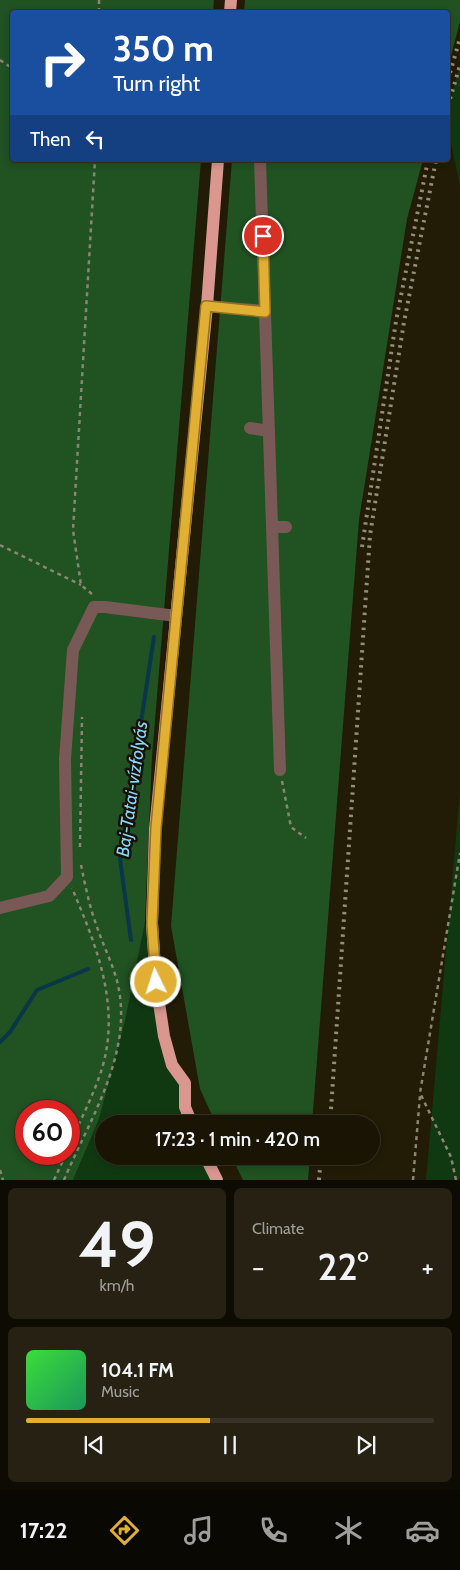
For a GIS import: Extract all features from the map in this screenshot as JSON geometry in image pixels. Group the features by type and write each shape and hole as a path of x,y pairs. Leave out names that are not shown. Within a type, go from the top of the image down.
{"main road":[{"path":"188,1115 185,1107 185,1083 172,1065 164,1036 156,982 152,923 156,828 206,306 218,162"},
{"path":"210,1165 217,1180"}],"street":[{"path":"260,162 280,770"},
{"path":"206,306 265,312"},
{"path":"250,428 269,431"},
{"path":"272,527 286,528"},
{"path":"0,908 49,896 67,878 65,759 73,650 94,608 104,607 176,616"}],"path":[{"path":"82,586 73,530 95,162"},
{"path":"0,545 82,586 104,607"},
{"path":"80,854 82,710"},
{"path":"280,770 290,827 306,838"},
{"path":"413,1180 420,1093 460,853"},
{"path":"64,1180 95,1111 119,1050 118,982 95,922 80,864"},
{"path":"67,878 85,920 103,973 110,1016 103,1066 80,1121"},
{"path":"420,1093 451,1157 456,1180"},
{"path":"54,1180 61,1165"},
{"path":"0,1170 3,1180"}],"green space":[{"path":"0,0 214,0 213,10 10,10 10,162 201,162 152,757 145,922 125,1021 100,1115 95,1115 95,1128 80,1164 80,1100 15,1100 15,1165 79,1165 73,1180 0,1180"},
{"path":"245,0 460,0 460,21 450,60 450,10 244,10"},
{"path":"460,65 460,186 450,139 450,99"},
{"path":"232,162 422,162 407,219 359,520 313,1115 212,1115 200,1089 171,926"},
{"path":"460,791 460,1180 426,1180"},
{"path":"152,923 164,1036 185,1083 190,1115 100,1115 125,1021 144,924"},
{"path":"95,1128 95,1165 210,1165 217,1180 73,1180"},
{"path":"236,1165 309,1165 308,1180 243,1180"}],"waterway":[{"name":"Baj-Tatai-vízfolyás","path":"131,940 120,859 154,637"},
{"name":"Baj-Tatai-vízfolyás","path":"0,1042 10,1032 37,990 88,969"}],"railway":[{"path":"450,73 460,38"},
{"path":"450,99 460,65"},
{"path":"362,547 396,321 428,162"},
{"path":"331,1115 370,535 404,322 436,162"},
{"path":"319,1180 320,1165"}],"route":[{"path":"156,982 152,923 156,828 206,306 265,312 263,236"}]}
